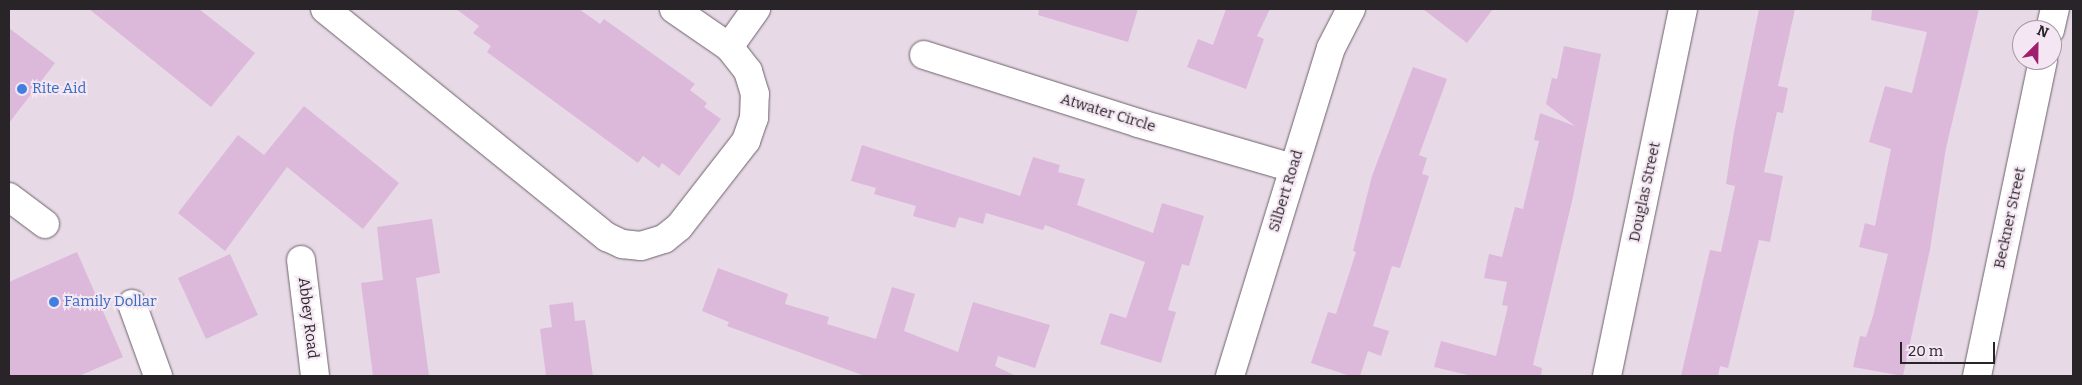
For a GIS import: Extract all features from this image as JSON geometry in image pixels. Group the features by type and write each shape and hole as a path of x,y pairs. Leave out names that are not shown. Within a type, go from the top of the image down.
{"street":[{"path":"325,9 607,237 641,246 664,239 679,227 746,141 754,118 755,94 748,70 729,47 674,9"},
{"path":"729,47 756,9"},
{"name":"Silbert Road","path":"1230,376 1331,48 1350,9"},
{"name":"Douglas Street","path":"1607,376 1683,9"},
{"name":"Atwater Circle","path":"924,55 1138,123 1293,168"},
{"name":"Beckner Street","path":"1977,376 2041,70"},
{"path":"9,198 45,224"},
{"name":"Abbey Road","path":"301,260 315,376"},
{"path":"132,304 158,376"}],"building":[{"path":"89,9 199,9 255,53 211,107"},
{"path":"456,9 579,9 600,24 604,19 695,84 690,90 707,103 704,107 721,119 679,176 662,163 659,168 643,156 638,163 487,52 491,46 473,33 479,26"},
{"path":"1039,9 1138,9 1128,42 1038,15"},
{"path":"1226,9 1270,9 1257,36 1264,39 1246,89 1187,67 1198,39 1213,45"},
{"path":"1423,9 1493,9 1467,43"},
{"path":"1759,9 1795,9 1778,86 1788,88 1783,113 1777,112 1764,172 1783,176 1770,242 1759,240 1728,368 1720,366 1718,376 1681,376 1710,250 1721,252 1735,186 1726,184 1734,132"},
{"path":"1872,9 1979,9 1946,148 1930,249 1903,376 1853,367 1860,336 1866,337 1873,316 1888,254 1859,247 1865,223 1875,226 1891,149 1869,142 1885,86 1912,93 1927,32 1871,20"},
{"name":"Rite Aid","path":"9,28 55,63 9,123"},
{"path":"1564,46 1601,54 1573,197 1533,365 1542,368 1541,376 1472,376 1434,367 1441,341 1496,356 1508,306 1502,305 1507,282 1484,278 1489,254 1502,257 1515,207 1523,209 1539,141 1534,140 1540,113 1575,126 1546,104 1552,78 1557,79"},
{"path":"1413,67 1447,79 1419,155 1427,158 1422,174 1429,176 1400,268 1392,266 1373,326 1389,331 1381,356 1368,351 1360,376 1350,376 1311,363 1328,312 1336,314 1356,252 1353,251 1372,176"},
{"path":"304,106 399,183 363,229 287,167 225,251 178,213 238,135 264,155"},
{"path":"862,145 1020,196 1033,157 1060,165 1058,172 1085,179 1077,205 1153,233 1162,203 1204,216 1189,266 1182,264 1168,310 1176,312 1161,363 1100,344 1110,313 1126,318 1145,262 1045,225 1043,230 986,213 983,224 959,217 955,228 913,216 916,206 874,194 876,188 851,181"},
{"path":"432,219 440,273 416,278 429,376 373,376 361,283 383,280 377,227"},
{"name":"Family Dollar","path":"77,252 123,357 79,376 9,376 9,282"},
{"path":"230,254 258,315 206,339 178,278"},
{"path":"718,268 788,294 785,304 829,317 827,324 876,339 892,287 915,294 904,331 958,352 973,302 1050,325 1035,368 998,356 995,366 1016,376 865,376 727,326 729,322 702,311"},
{"path":"573,302 575,321 585,320 593,376 546,376 540,329 552,327 549,305"}],"place":[{"name":"Rite Aid","path":"22,89"},
{"name":"Family Dollar","path":"54,302"}]}
